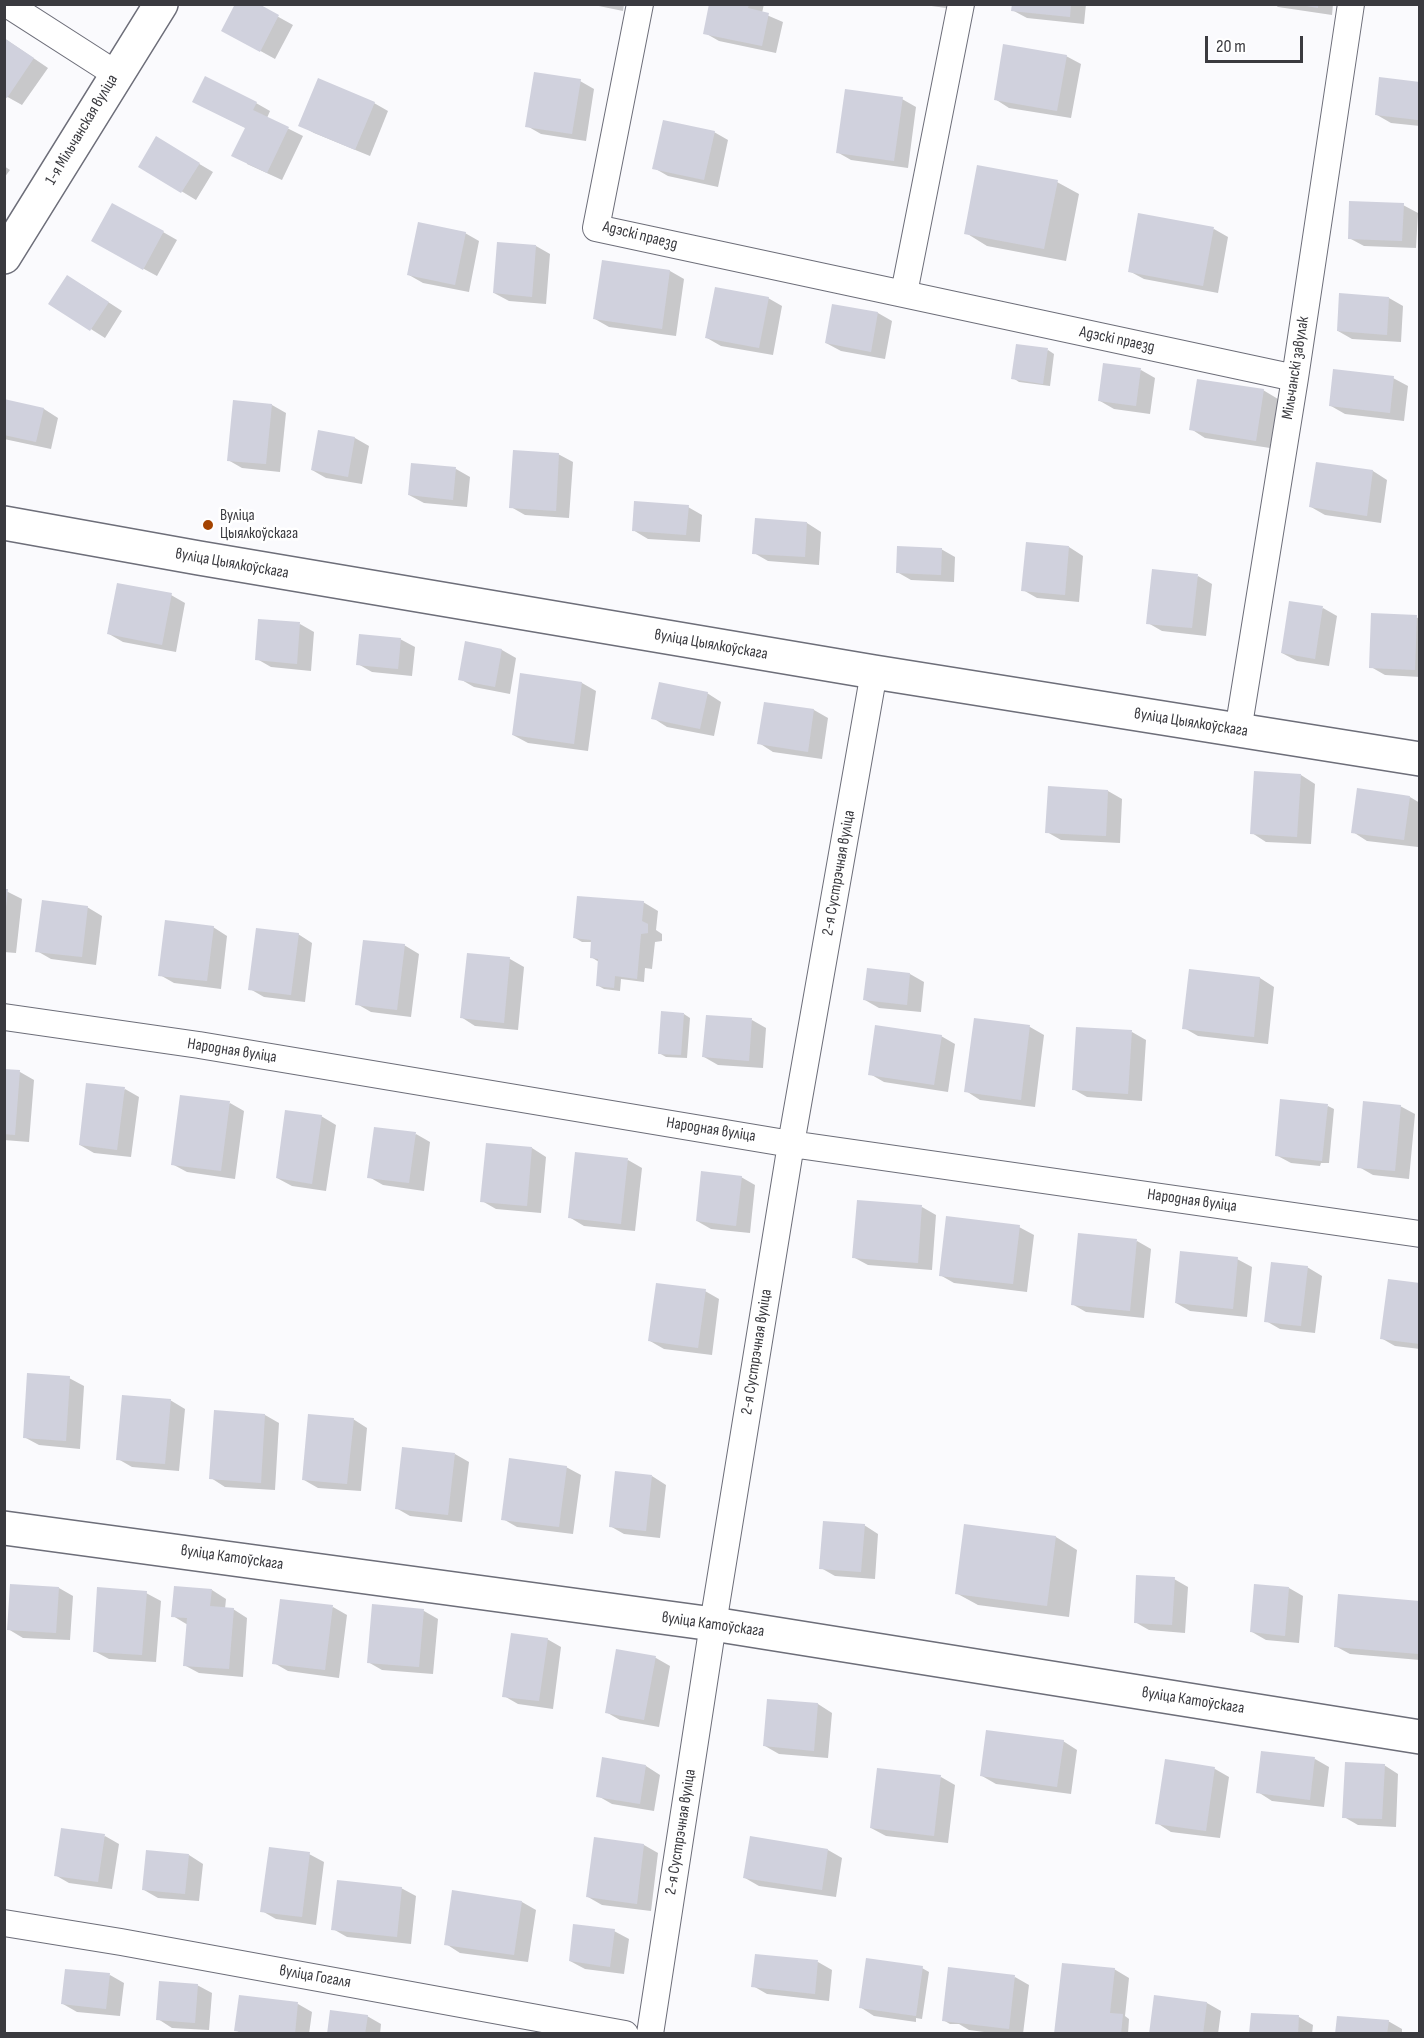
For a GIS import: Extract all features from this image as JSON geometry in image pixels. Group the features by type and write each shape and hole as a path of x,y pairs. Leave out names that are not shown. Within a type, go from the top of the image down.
{"street":[{"path":"7,4 116,74"},
{"name":"1-я Мільчанская вуліца","path":"4,257 160,4"},
{"name":"Адэскі праезд","path":"640,4 596,228 1295,378"},
{"path":"904,293 962,4"},
{"name":"Мільчанскі завулак","path":"1238,731 1295,378 1351,4"},
{"name":"вуліца Цыялкоўскага","path":"4,523 874,672 1419,759"},
{"name":"2-я Сустрэчная вуліца","path":"650,2034 712,1624 791,1144 874,672"},
{"name":"Народная вуліца","path":"4,1017 199,1045 791,1144 1419,1234"},
{"name":"вуліца Катоўскага","path":"4,1528 712,1624 1419,1737"},
{"name":"вуліца Гогаля","path":"4,1923 121,1942 624,2034"}],"building":[{"path":"235,4 259,4 279,15 260,52 221,31"},
{"path":"709,4 749,4 748,8 769,13 762,46 703,34"},
{"path":"1012,4 1071,4 1070,17 1011,11"},
{"path":"1301,5 1318,5 1318,8"},
{"path":"4,38 34,58 7,98 4,97"},
{"path":"1003,44 1067,55 1057,111 994,100"},
{"path":"534,72 581,79 572,134 525,127"},
{"path":"205,76 257,102 253,110 289,127 267,173 231,156 245,128 192,102"},
{"path":"1379,77 1420,82 1418,120 1375,115"},
{"path":"318,78 375,102 355,150 298,126"},
{"path":"845,89 903,97 894,161 836,153"},
{"path":"663,120 715,131 704,180 652,169"},
{"path":"156,136 200,163 181,193 138,167"},
{"path":"977,165 1058,180 1044,249 964,234"},
{"path":"1349,201 1404,203 1402,241 1348,239"},
{"path":"112,203 164,231 143,270 91,241"},
{"path":"1138,213 1214,227 1203,286 1128,272"},
{"path":"418,222 466,232 455,285 407,275"},
{"path":"497,242 536,245 532,297 493,293"},
{"path":"602,260 670,270 662,329 593,319"},
{"path":"67,275 109,302 90,331 48,304"},
{"path":"715,287 769,297 759,348 705,338"},
{"path":"1339,293 1389,297 1387,335 1337,331"},
{"path":"832,304 878,312 871,352 825,343"},
{"path":"1016,344 1048,348 1043,384 1011,379"},
{"path":"1103,363 1141,368 1136,406 1098,401"},
{"path":"1333,369 1394,376 1390,413 1329,406"},
{"path":"1197,379 1264,389 1256,441 1189,430"},
{"path":"4,399 44,408 36,442 4,435"},
{"path":"233,400 272,404 266,464 227,461"},
{"path":"318,430 355,437 348,477 311,470"},
{"path":"513,450 559,453 556,511 509,508"},
{"path":"1316,462 1373,470 1367,516 1309,507"},
{"path":"411,463 456,467 453,500 408,495"},
{"path":"634,501 689,505 686,535 632,531"},
{"path":"755,518 807,522 805,557 752,554"},
{"path":"1026,542 1069,546 1065,595 1021,591"},
{"path":"897,546 942,548 941,575 896,573"},
{"path":"1152,569 1198,574 1192,628 1146,624"},
{"path":"117,583 172,593 162,645 107,634"},
{"path":"1289,601 1323,606 1315,659 1281,653"},
{"path":"1371,613 1417,615 1415,670 1369,668"},
{"path":"258,619 300,622 297,664 255,660"},
{"path":"359,634 401,638 398,669 356,665"},
{"path":"465,641 502,649 495,687 458,680"},
{"path":"520,673 582,682 574,744 512,735"},
{"path":"659,682 708,692 700,729 651,719"},
{"path":"764,702 814,709 808,752 757,744"},
{"path":"1254,771 1301,774 1297,837 1250,834"},
{"path":"1048,786 1108,790 1106,836 1045,833"},
{"path":"1357,788 1410,796 1404,840 1351,833"},
{"path":"4,889 8,889 6,907 4,907"},
{"path":"577,896 644,901 642,921 648,924 648,933 641,934 637,979 615,976 614,988 596,986 598,959 590,958 591,940 573,938"},
{"path":"42,900 88,906 82,957 35,952"},
{"path":"165,920 214,926 207,981 158,976"},
{"path":"256,928 299,933 291,995 248,990"},
{"path":"363,940 405,944 397,1010 355,1005"},
{"path":"467,953 510,957 504,1023 460,1018"},
{"path":"867,968 910,973 907,1005 863,1000"},
{"path":"1189,969 1260,977 1254,1037 1182,1029"},
{"path":"661,1011 684,1013 681,1055 658,1054"},
{"path":"706,1015 752,1018 749,1061 702,1057"},
{"path":"974,1018 1030,1025 1021,1100 964,1092"},
{"path":"875,1025 942,1035 934,1085 868,1075"},
{"path":"1076,1027 1132,1030 1128,1094 1072,1090"},
{"path":"4,1069 20,1070 15,1135 4,1134"},
{"path":"86,1083 125,1087 117,1150 79,1145"},
{"path":"180,1095 230,1101 221,1171 171,1165"},
{"path":"1280,1099 1328,1104 1322,1161 1275,1156"},
{"path":"1363,1101 1401,1105 1395,1171 1357,1168"},
{"path":"285,1110 322,1115 312,1184 276,1178"},
{"path":"374,1127 416,1132 409,1183 367,1178"},
{"path":"486,1143 532,1147 527,1206 480,1202"},
{"path":"575,1152 628,1158 621,1224 568,1218"},
{"path":"701,1171 742,1176 736,1226 696,1221"},
{"path":"857,1200 922,1205 918,1263 852,1258"},
{"path":"946,1216 1020,1225 1013,1284 939,1276"},
{"path":"1078,1233 1137,1239 1130,1311 1071,1305"},
{"path":"1180,1251 1238,1257 1233,1309 1175,1303"},
{"path":"1271,1262 1308,1266 1301,1326 1264,1322"},
{"path":"1388,1279 1420,1283 1420,1344 1380,1339"},
{"path":"656,1283 706,1289 698,1348 648,1341"},
{"path":"27,1373 70,1376 66,1441 23,1438"},
{"path":"122,1395 171,1399 165,1464 116,1460"},
{"path":"214,1410 265,1414 261,1483 209,1479"},
{"path":"308,1414 354,1418 347,1484 302,1480"},
{"path":"402,1447 455,1453 448,1515 395,1509"},
{"path":"509,1458 567,1466 559,1527 501,1520"},
{"path":"615,1471 652,1475 646,1531 609,1527"},
{"path":"823,1521 865,1524 861,1572 819,1569"},
{"path":"964,1524 1056,1536 1047,1606 955,1594"},
{"path":"1136,1575 1175,1577 1172,1625 1134,1623"},
{"path":"10,1584 59,1587 56,1633 7,1630"},
{"path":"1254,1584 1289,1587 1285,1636 1250,1632"},
{"path":"174,1586 212,1589 210,1606 234,1608 229,1669 183,1666 187,1618 171,1617"},
{"path":"97,1587 147,1591 142,1655 93,1652"},
{"path":"1338,1594 1420,1601 1419,1654 1334,1647"},
{"path":"280,1599 333,1605 325,1670 272,1664"},
{"path":"372,1604 424,1609 419,1667 367,1663"},
{"path":"511,1633 548,1638 539,1701 502,1697"},
{"path":"616,1649 656,1656 644,1720 605,1713"},
{"path":"767,1699 818,1703 814,1751 763,1746"},
{"path":"986,1730 1064,1740 1057,1787 980,1776"},
{"path":"1261,1751 1315,1757 1310,1800 1256,1793"},
{"path":"602,1757 646,1765 640,1804 596,1797"},
{"path":"1165,1759 1215,1767 1206,1831 1155,1824"},
{"path":"1345,1762 1385,1764 1382,1819 1342,1818"},
{"path":"877,1768 941,1775 934,1836 870,1828"},
{"path":"61,1828 105,1834 98,1882 54,1876"},
{"path":"750,1836 828,1849 822,1890 743,1878"},
{"path":"594,1837 644,1844 637,1904 586,1897"},
{"path":"269,1847 310,1852 302,1917 260,1912"},
{"path":"146,1850 189,1854 185,1894 142,1890"},
{"path":"337,1880 402,1887 397,1937 331,1930"},
{"path":"452,1890 522,1901 514,1955 444,1945"},
{"path":"573,1924 615,1929 610,1967 569,1961"},
{"path":"755,1954 818,1960 815,1994 751,1987"},
{"path":"866,1958 923,1966 916,2016 859,2008"},
{"path":"1062,1963 1115,1968 1110,2013 1123,2014 1121,2034 1054,2034"},
{"path":"948,1967 1015,1975 1009,2029 942,2021"},
{"path":"65,1969 110,1973 106,2009 61,2004"},
{"path":"159,1981 198,1984 195,2023 156,2020"},
{"path":"239,1995 298,2002 295,2034 256,2034 234,2031"},
{"path":"1154,1995 1207,2002 1203,2034 1149,2034"},
{"path":"330,2010 368,2015 365,2034 327,2034"},
{"path":"1251,2013 1299,2015 1298,2034 1249,2034"},
{"path":"1337,2016 1389,2020 1387,2034 1335,2034"}],"place":[{"name":"Вуліца Цыялкоўскага","path":"208,525"}]}
